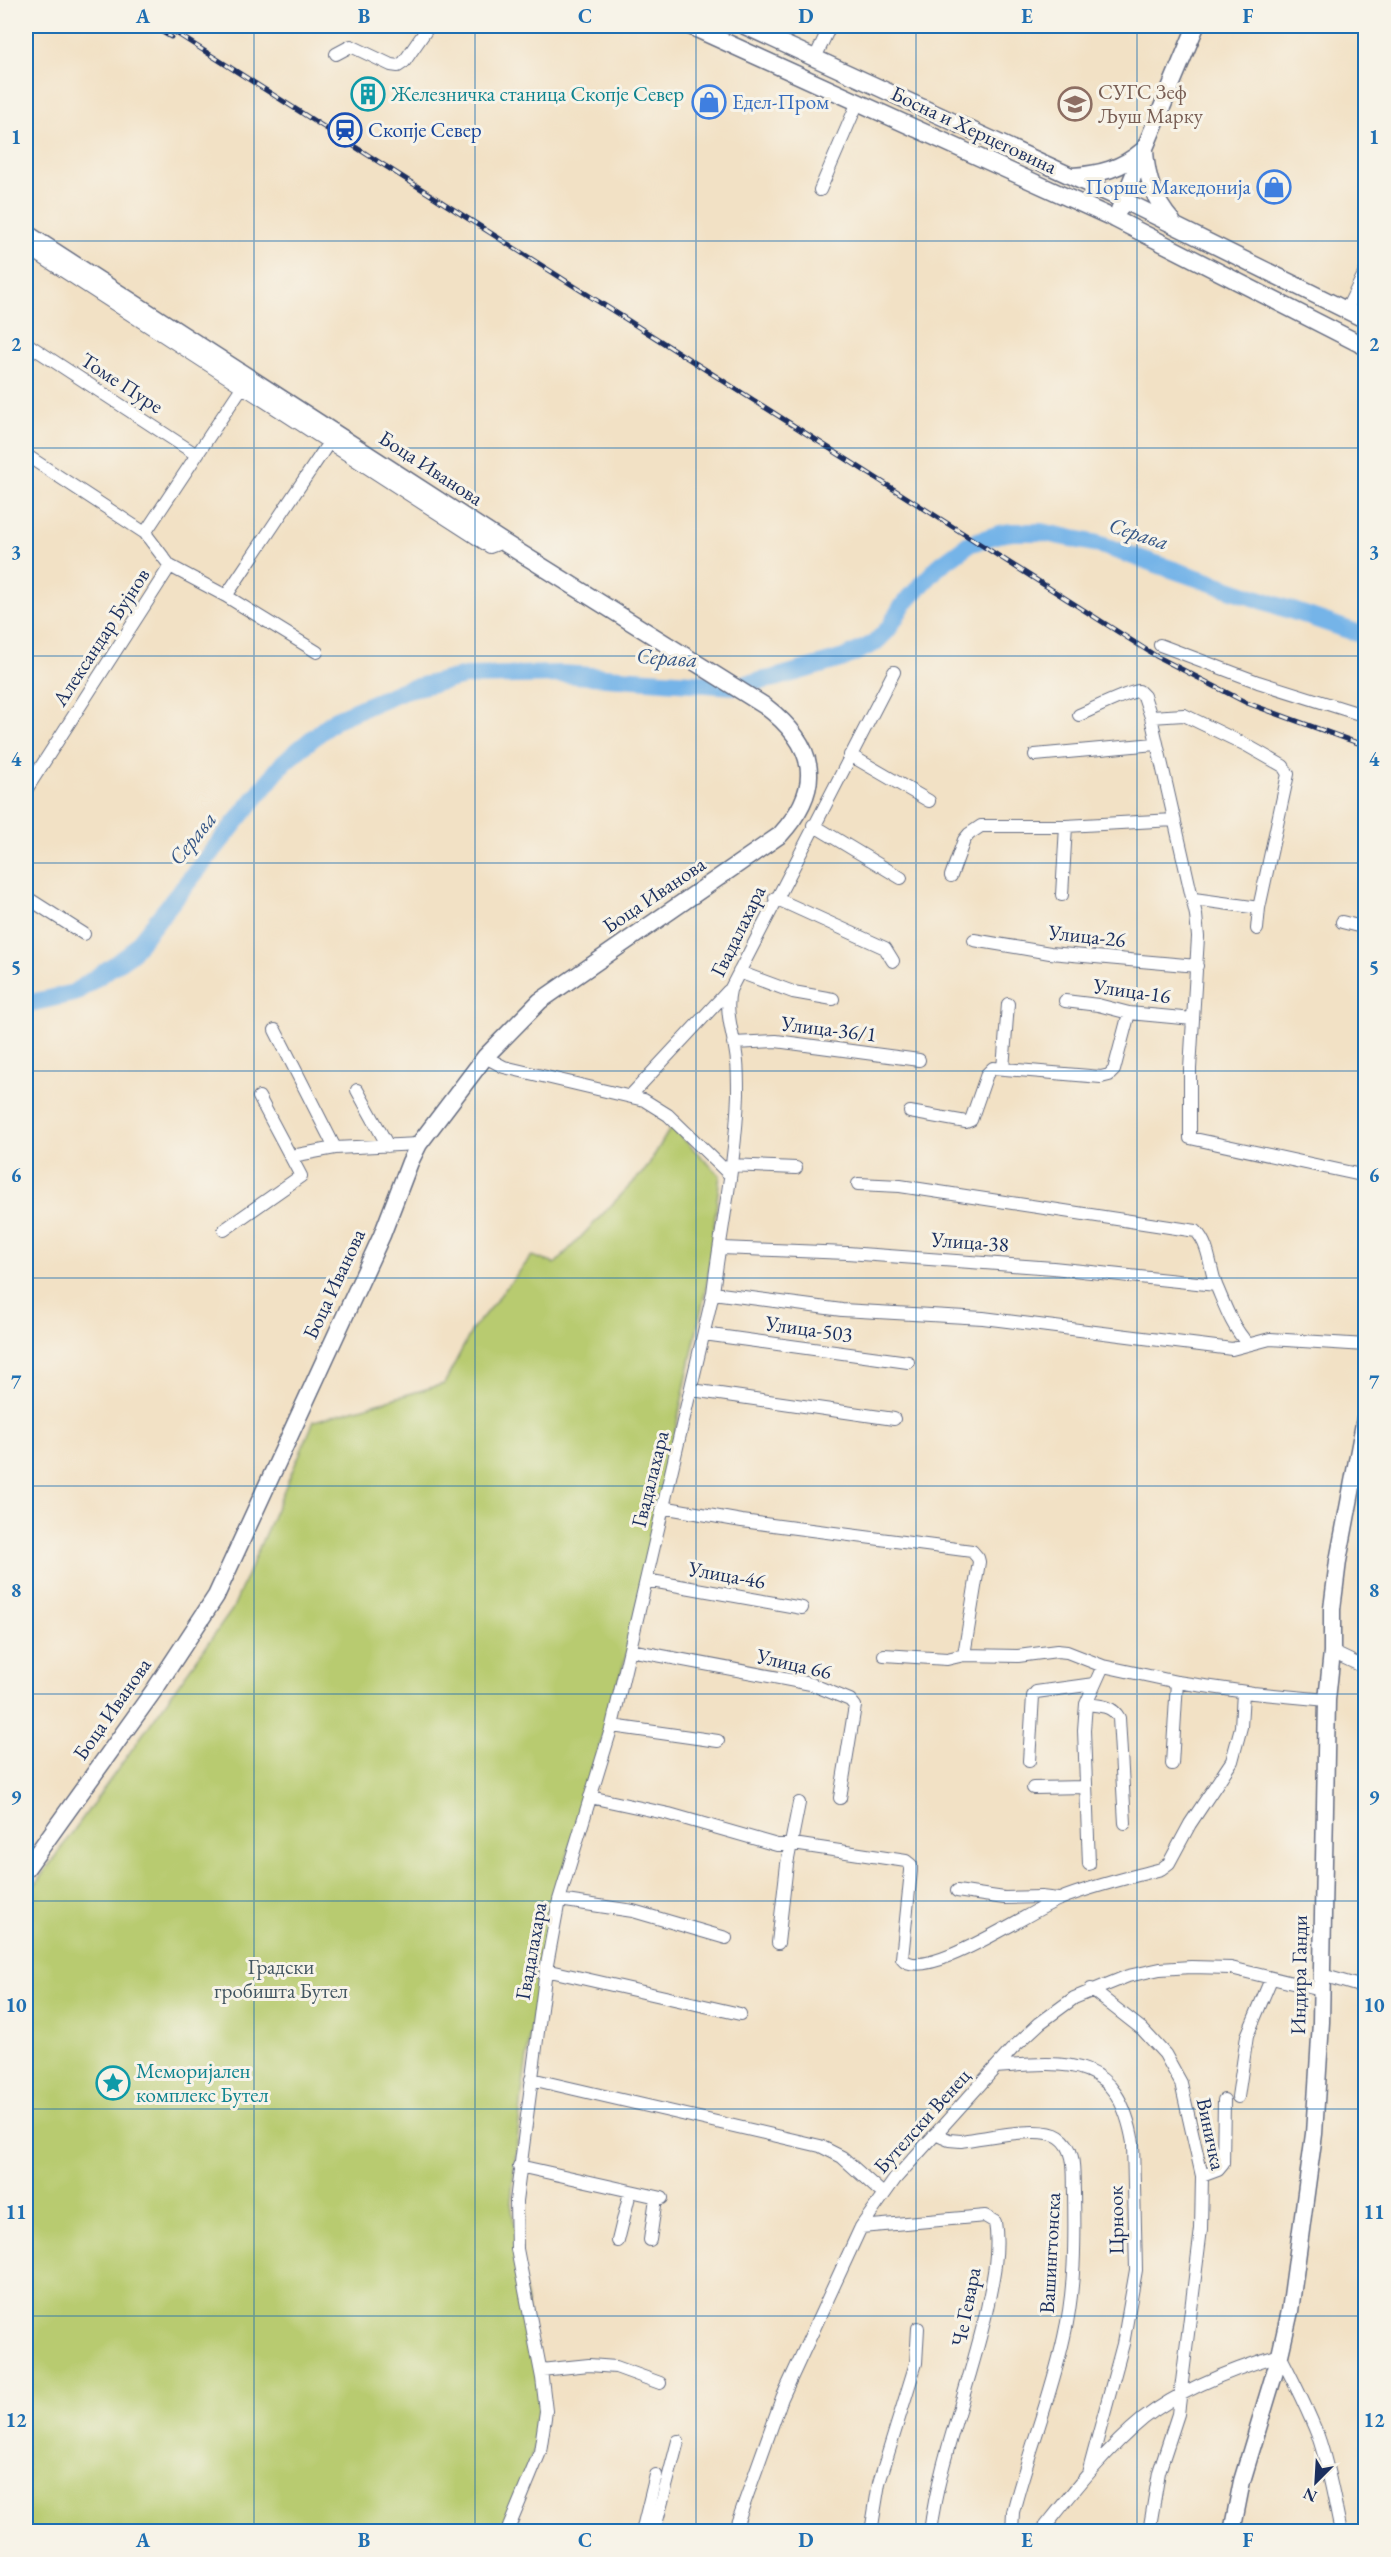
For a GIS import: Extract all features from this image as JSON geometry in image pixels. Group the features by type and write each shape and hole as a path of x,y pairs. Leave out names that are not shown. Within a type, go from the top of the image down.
{"street":[{"path":"336,54 351,46 391,65 398,66 404,62 429,26"},
{"name":"Босна и Херцеговина","path":"690,26 1115,219 1365,347"},
{"name":"Босна и Херцеговина","path":"745,26 1123,200 1365,320"},
{"path":"815,58 830,26"},
{"path":"1115,219 1196,26"},
{"path":"819,190 858,102"},
{"path":"1070,176 1112,171 1130,161 1145,148"},
{"path":"1145,148 1150,187 1162,209 1176,226"},
{"name":"Боца Иванова","path":"26,233 94,284 332,437 765,706 784,721 802,745 809,781 806,796 798,813 780,836 560,986 517,1022 485,1057 419,1144 382,1235 216,1596 155,1689 26,1869"},
{"path":"26,247 94,284 242,387 332,437 226,596"},
{"path":"1346,311 1365,270"},
{"name":"Томе Пуре","path":"26,344 197,455"},
{"path":"145,533 242,387"},
{"path":"26,455 145,533 170,566 226,596 317,652"},
{"name":"Александар Бујнов","path":"26,790 170,566"},
{"path":"1160,645 1258,682 1365,716"},
{"name":"Гвадалахара","path":"507,2532 542,2444 546,2405 518,2249 516,2201 546,1970 559,1900 612,1726 713,1293 721,1248 738,1095 737,1061 727,1009 730,990 819,813 894,672"},
{"path":"1079,715 1132,691 1139,691 1144,696 1150,717 1194,899 1198,937 1190,1069 1190,1138 1365,1176"},
{"path":"1150,717 1184,715 1246,745 1283,766 1288,774 1259,908 1257,929"},
{"path":"1035,755 1155,744"},
{"path":"850,755 929,801"},
{"path":"806,796 819,813"},
{"path":"951,876 964,840 981,826 1066,826 1174,820"},
{"path":"813,825 902,878"},
{"path":"1062,895 1066,826"},
{"path":"26,897 84,934"},
{"path":"776,898 885,948 893,961"},
{"path":"1194,899 1259,908"},
{"path":"1342,922 1365,928"},
{"name":"Улица-26","path":"974,940 1050,953 1197,966"},
{"path":"739,972 794,992 833,999"},
{"path":"630,1095 730,990"},
{"name":"Улица-16","path":"1065,1001 1098,1005 1128,1013 1193,1019"},
{"path":"1003,1069 1008,1004"},
{"path":"910,1112 966,1122 970,1120 989,1070 1003,1069 1106,1077 1114,1070 1128,1013"},
{"path":"275,1030 335,1148"},
{"name":"Улица-36/1","path":"733,1042 776,1041 919,1060"},
{"path":"485,1057 504,1067 644,1100 668,1115 730,1170 796,1168"},
{"path":"357,1090 388,1146"},
{"path":"224,1230 301,1176 259,1097"},
{"path":"292,1156 335,1148 419,1144"},
{"path":"858,1184 900,1186 1196,1231 1203,1239 1216,1285 1224,1299 1230,1320 1248,1344"},
{"name":"Улица-38","path":"721,1248 858,1254 1053,1268 1216,1285"},
{"path":"713,1293 842,1310 983,1318 1232,1349 1270,1339 1365,1345"},
{"name":"Улица-503","path":"704,1334 908,1362"},
{"path":"692,1389 894,1419"},
{"name":"Индира Ганди","path":"1232,2532 1242,2481 1280,2355 1290,2311 1314,2134 1322,1983 1327,1700 1332,1652 1332,1609 1338,1561 1365,1413"},
{"path":"662,1508 972,1551 979,1562 964,1655"},
{"name":"Улица-46","path":"646,1580 802,1608"},
{"name":"Улица 66","path":"630,1650 811,1684 850,1700 855,1706 840,1798"},
{"path":"884,1654 930,1659 964,1655 1018,1656 1057,1651 1076,1654 1103,1666 1177,1682 1243,1692 1327,1700"},
{"path":"1332,1652 1365,1668"},
{"path":"1089,1864 1084,1730 1086,1704 1103,1666"},
{"path":"1172,1764 1177,1682"},
{"path":"1029,1761 1033,1696 1036,1692 1094,1684"},
{"path":"590,1797 669,1814 789,1846 800,1845 895,1858 911,1865 902,1958 910,1964 926,1962 960,1953 1058,1899 1161,1869 1169,1863 1190,1824 1232,1761 1241,1727 1243,1692"},
{"path":"1086,1704 1108,1707 1115,1711 1119,1718 1125,1823"},
{"path":"612,1726 718,1741"},
{"path":"1033,1788 1086,1787"},
{"path":"778,1943 778,1926 789,1846 799,1803"},
{"path":"957,1891 1004,1898 1058,1899"},
{"path":"559,1900 633,1911 726,1938"},
{"name":"Бутелски Венец","path":"734,2532 782,2398 861,2227 883,2194 935,2134 1040,2023 1074,1998 1091,1989 1128,1976 1191,1966 1231,1968 1271,1979 1365,1988"},
{"path":"546,1970 740,2014"},
{"path":"1238,2097 1246,2036 1271,1979"},
{"name":"Виничка","path":"1091,1989 1142,2030 1165,2054 1181,2083 1202,2176 1201,2229 1178,2414 1159,2472 1149,2532"},
{"name":"Црноок","path":"996,2067 1078,2066 1109,2084 1122,2103 1130,2126 1133,2143 1136,2270 1123,2344 1088,2474"},
{"path":"531,2079 820,2146 842,2157 883,2194"},
{"path":"1202,2176 1218,2170 1223,2164 1224,2100"},
{"name":"Вашингтонска","path":"935,2134 949,2140 961,2140 1045,2132 1062,2139 1068,2145 1073,2161 1074,2244 1070,2306 1064,2338 1013,2512 1012,2532"},
{"path":"519,2166 659,2198 650,2240"},
{"path":"618,2241 630,2192"},
{"name":"Че Гевара","path":"861,2227 985,2216 995,2222 997,2238 992,2286 976,2358 937,2492 930,2532"},
{"name":"Че Гевара","path":"871,2532 879,2483 916,2363 918,2328"},
{"path":"1041,2532 1088,2474 1144,2419 1180,2395 1251,2364 1280,2355 1306,2405 1318,2438 1329,2472 1341,2532"},
{"path":"541,2370 589,2365 616,2367 660,2383"},
{"path":"654,2532 678,2441"},
{"path":"642,2532 656,2475"}],"green space":[{"name":"Градски гробишта Бутел","path":"671,1127 720,1175 708,1279 628,1650 546,1930 523,2085 511,2202 542,2399 539,2438 502,2532 26,2532 26,1897 232,1610 314,1421 444,1384 472,1330 532,1256 555,1264 646,1169"}],"waterway":[{"name":"Серава","path":"26,1004 74,993 130,954 284,762 336,719 404,690 465,676 562,674 735,686 775,678 844,658 875,643 889,628 902,606 939,566 969,544 1012,532 1041,532 1098,544 1366,636"}],"railway":[{"path":"152,26 171,37"},
{"path":"165,26 1156,656 1247,703 1366,746"}],"place":[{"name":"Железничка станица Скопје Север","path":"368,94"},
{"name":"Едел-Пром","path":"709,102"},
{"name":"СУГС Зеф Љуш Марку","path":"1075,104"},
{"name":"Скопје Север","path":"345,130"},
{"name":"Порше Македонија","path":"1274,187"},
{"name":"Меморијален комплекс Бутел","path":"113,2083"}]}
